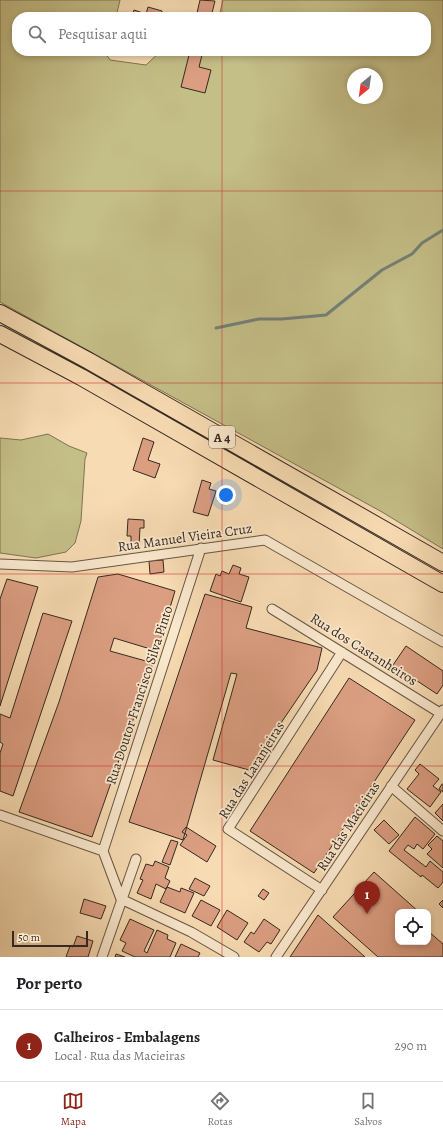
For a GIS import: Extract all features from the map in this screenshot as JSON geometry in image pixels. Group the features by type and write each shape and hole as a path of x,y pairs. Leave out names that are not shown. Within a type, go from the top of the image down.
{"highway":[{"name":"A 4","path":"0,313 89,361 443,563"},
{"name":"A 4","path":"0,334 94,384 443,584"}],"street":[{"name":"Rua Manuel Vieira Cruz","path":"0,564 72,567 265,540 443,642"},
{"name":"Rua Doutor Francisco Silva Pinto","path":"103,851 201,548"},
{"name":"Rua dos Castanheiros","path":"272,609 442,711"},
{"name":"Rua das Laranjeiras","path":"322,890 228,828 342,652"},
{"name":"Rua das Macieiras","path":"276,957 442,711"},
{"path":"391,786 443,832"},
{"path":"0,815 103,851 121,899 191,932 234,957"},
{"path":"102,957 136,859"}],"shaded area":[{"path":"0,0 120,0 117,12 12,12 12,56 107,56 110,60 146,65 156,56 431,56 431,12 220,12 223,0 443,0 443,549 382,512 0,302"},
{"path":"48,434 69,446 87,453 85,459 81,521 75,543 66,552 36,558 0,553 0,438 21,440"}],"building":[{"path":"200,0 215,1 212,12 197,12"},
{"path":"148,7 162,11 162,12 147,12"},
{"path":"189,56 202,56 199,67 211,70 205,93 181,87"},
{"path":"143,438 154,442 148,460 160,464 155,478 133,470"},
{"path":"202,480 211,483 209,489 216,491 208,516 193,512"},
{"path":"128,519 144,520 144,528 140,528 139,545 131,544 131,536 127,536"},
{"path":"163,560 164,572 150,574 149,561"},
{"path":"233,565 241,568 239,574 249,577 241,602 210,591 216,574 220,576 222,571 229,574"},
{"path":"118,574 175,591 157,651 114,638 110,651 153,663 92,837 19,812 59,702 98,577"},
{"path":"7,579 38,587 0,706 0,599"},
{"path":"205,594 252,607 246,628 322,648 317,670 249,770 213,760 237,674 231,673 183,840 129,822"},
{"path":"43,613 72,621 13,796 0,791 0,753 3,744 0,742 0,714 10,718"},
{"path":"406,646 443,671 443,685 437,694 393,665"},
{"path":"349,678 415,720 314,873 250,831"},
{"path":"420,764 439,779 433,786 441,792 430,807 407,789 419,774 415,770"},
{"path":"443,784 443,792 439,789"},
{"path":"443,804 443,821 435,813"},
{"path":"415,817 435,834 423,849 417,844 414,849 408,845 404,850 426,867 430,861 443,872 443,882 438,888 422,875 421,877 389,851"},
{"path":"384,820 399,835 389,844 374,830"},
{"path":"186,827 216,846 207,862 180,845 187,835 182,832"},
{"path":"437,836 443,841 443,868 427,854 432,849 428,845"},
{"path":"171,840 178,842 170,865 162,862"},
{"path":"155,861 169,867 165,878 170,881 166,889 156,884 151,899 137,893 143,880 140,879 146,864 153,866"},
{"path":"374,872 416,909 395,909 395,945 431,945 431,934 443,944 443,957 378,957 333,917"},
{"path":"195,878 210,886 204,896 189,889"},
{"path":"167,887 180,892 181,888 194,893 185,913 160,902"},
{"path":"263,889 269,893 264,900 258,896"},
{"path":"84,899 106,906 101,919 80,913"},
{"path":"201,900 220,910 211,926 192,916"},
{"path":"443,900 443,908 439,904"},
{"path":"227,910 248,923 237,940 217,927"},
{"path":"318,915 365,957 290,957"},
{"path":"130,919 154,930 144,951 147,953 157,930 168,935 167,939 176,943 170,957 135,957 122,951 126,943 120,940"},
{"path":"264,919 280,930 271,944 267,942 259,952 244,942 251,932 254,934"},
{"path":"77,936 93,941 88,957 66,957 70,946 73,947"},
{"path":"181,944 200,953 198,957 175,957"},
{"path":"116,954 125,957 115,957"}],"waterway":[{"path":"216,328 259,319 282,319 326,315 382,270 412,254 422,243 443,230"}],"place":[{"name":"Calheiros - Embalagens","path":"367,914"}]}
